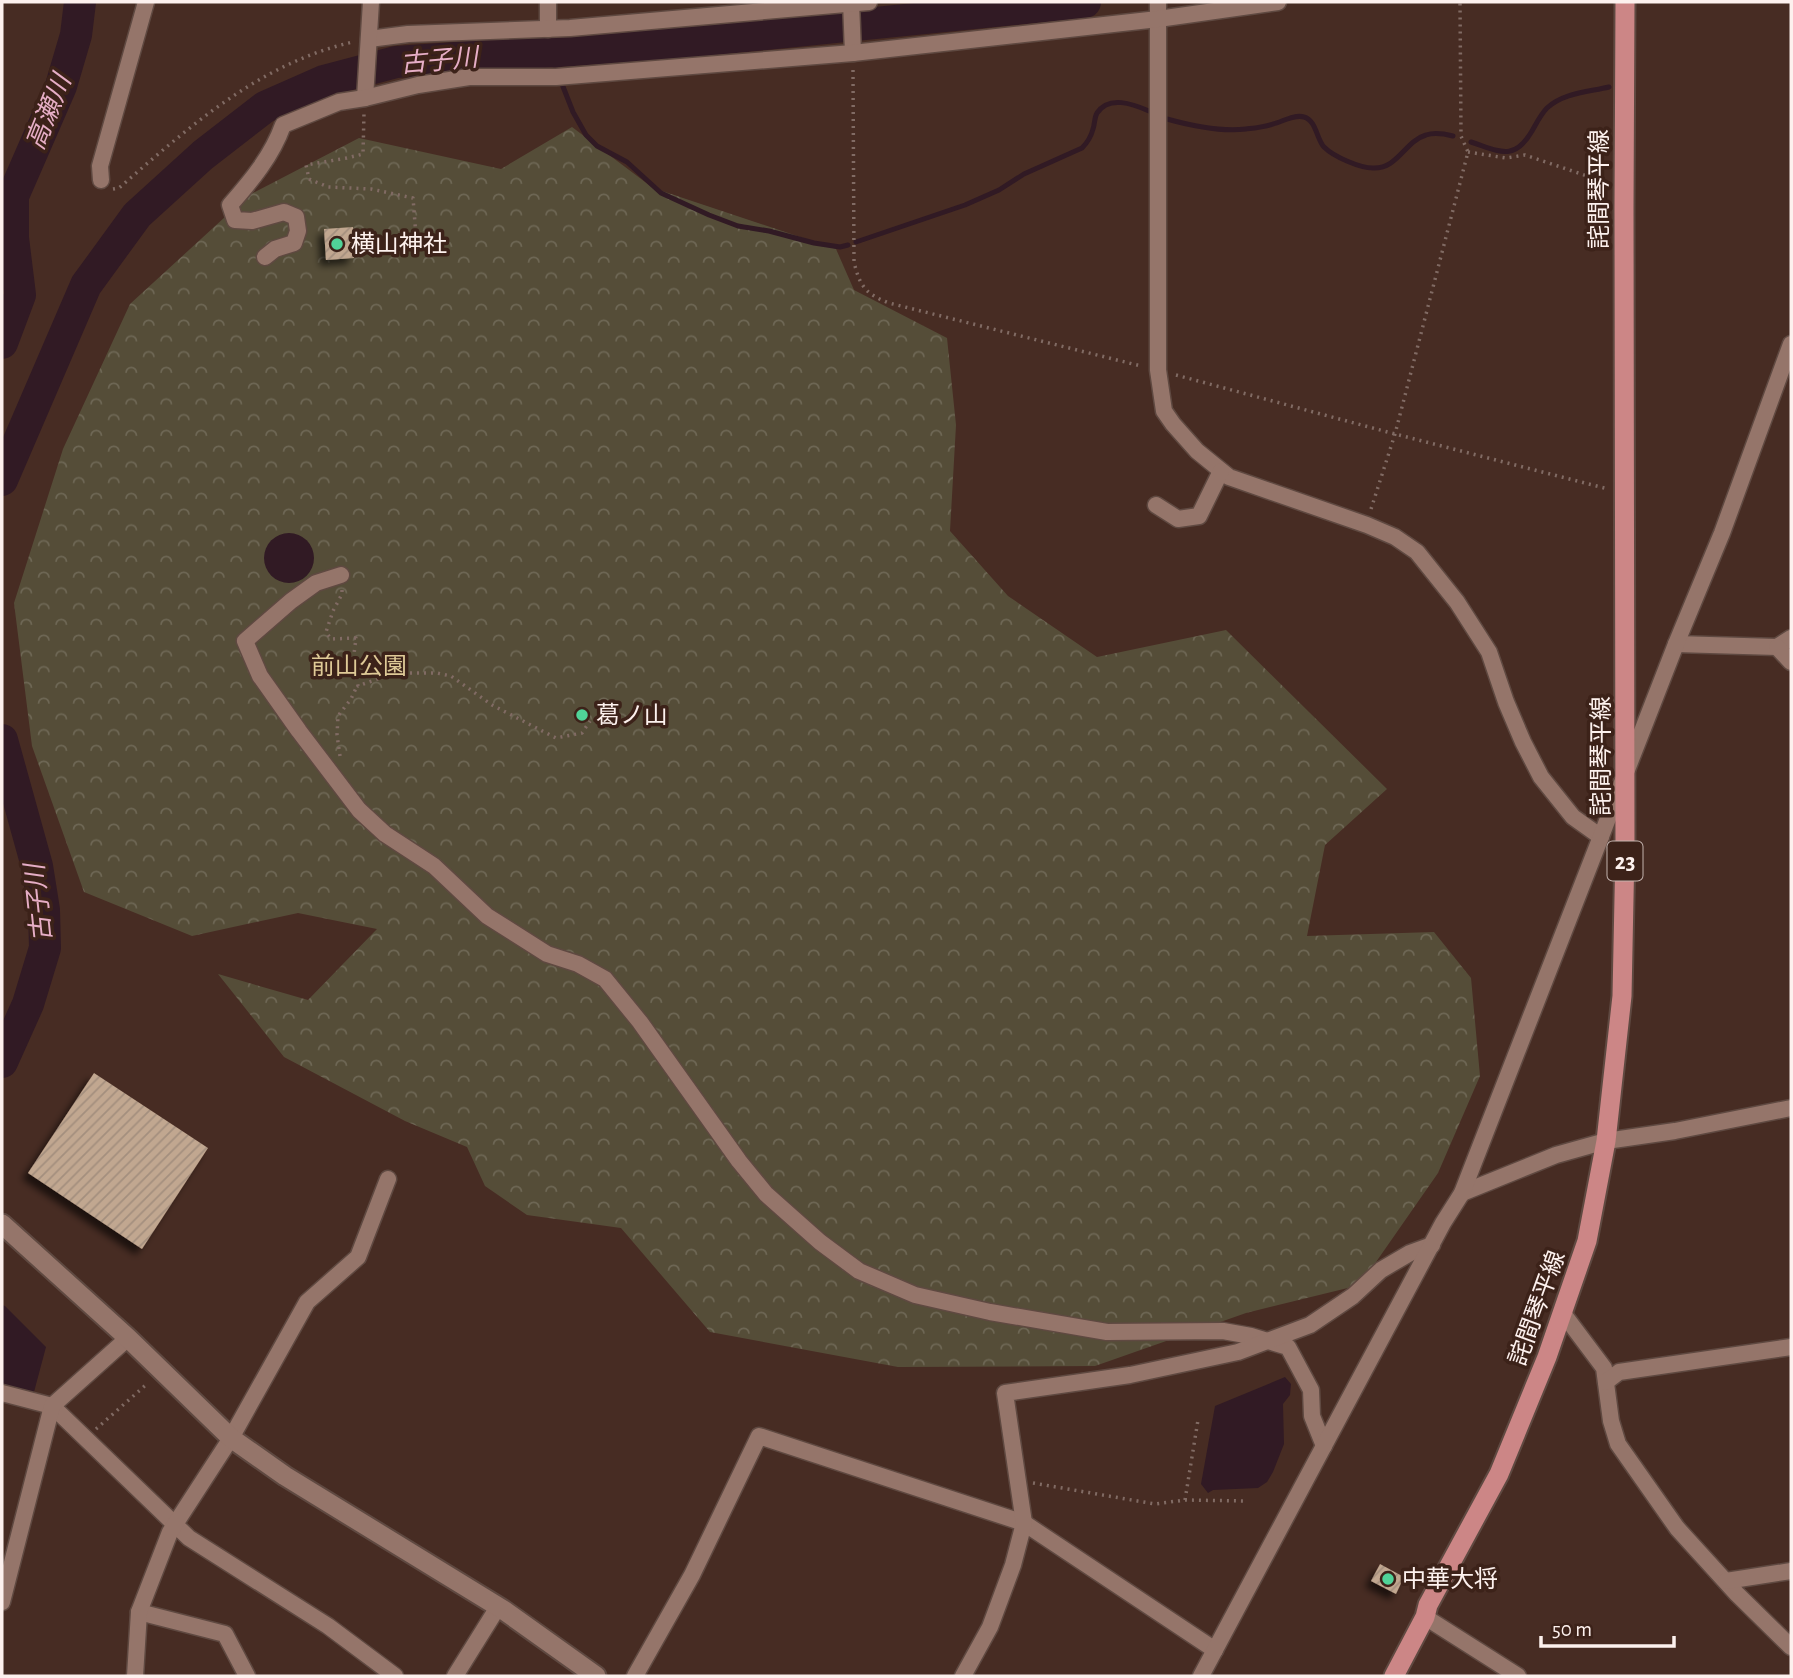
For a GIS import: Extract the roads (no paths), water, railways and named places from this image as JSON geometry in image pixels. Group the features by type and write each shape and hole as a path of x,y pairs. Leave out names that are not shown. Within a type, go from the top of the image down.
{"main road":[{"name":"詫間琴平線","path":"1394,1676 1428,1605 1499,1474 1547,1357 1587,1241 1606,1141 1622,996 1626,771 1625,2"}],"street":[{"path":"101,180 100,166 146,2"},
{"path":"365,98 370,2"},
{"path":"548,2 548,29"},
{"path":"368,42 408,34 548,29 869,2"},
{"path":"265,257 275,249 294,243 299,231 296,217 284,212 252,221 235,219 230,205 269,155 283,125 340,102 468,77 560,77 853,53 1158,10 1278,2"},
{"path":"851,3 853,53"},
{"path":"1158,10 1158,370 1164,411 1197,451 1229,477 1367,525 1395,537 1417,552 1457,602 1489,652 1506,702 1541,777 1573,817 1601,837"},
{"path":"1201,1676 1462,1193 1676,644 1722,533 1791,344"},
{"path":"1156,505 1178,519 1199,516 1221,471"},
{"path":"341,575 316,583 245,641 260,677 299,732 359,810 385,834 434,866 487,916 514,934 547,954 578,964 605,979 640,1022 739,1161 766,1194 820,1242 859,1271 915,1296 1108,1332 1223,1331 1288,1347 1311,1390 1312,1416 1324,1446"},
{"path":"1676,644 1784,643 1791,662"},
{"path":"1462,1193 1556,1155 1606,1141 1675,1131 1791,1108"},
{"path":"135,1676 139,1612 170,1532 231,1438 307,1302 358,1257 388,1179"},
{"path":"2,1224 231,1438 285,1476 498,1607 596,1676"},
{"path":"963,1676 990,1627 1013,1565 1024,1523 1005,1393 1130,1375 1238,1352 1310,1325 1353,1296 1381,1270 1410,1253 1432,1245"},
{"path":"1563,1312 1604,1368 1611,1421 1618,1444 1677,1528 1737,1594 1791,1647"},
{"path":"2,1602 52,1406 128,1339"},
{"path":"1606,1382 1619,1372 1791,1347"},
{"path":"2,1393 52,1406 189,1538 328,1626 395,1676"},
{"path":"635,1676 691,1575 759,1436 1024,1523 1215,1650"},
{"path":"1726,1581 1791,1571"},
{"path":"454,1676 498,1607"},
{"path":"139,1612 225,1634 247,1676"},
{"path":"1424,1617 1518,1676"}],"waterway":[{"name":"高瀬川","path":"2,343 20,295 13,238 13,196 61,86 76,35 80,2"},
{"name":"古子川","path":"2,480 86,285 137,215 203,155 265,107 324,81 396,62 675,43 1085,2"},
{"path":"549,51 573,112 586,135 597,146 627,162 661,193 738,226 814,243 840,247 848,245"},
{"path":"1471,142 1498,151 1512,150 1525,141 1543,113 1553,103 1576,94 1609,87"},
{"path":"856,242 965,205 1082,148 1091,135 1097,113 1108,104 1129,104 1149,111"},
{"path":"1167,119 1206,128 1236,130 1263,127 1300,116 1311,122 1328,151 1368,168 1389,164 1412,143 1426,135 1436,133 1453,136"},
{"name":"古子川","path":"2,740 37,866 44,910 45,948 28,1004 2,1062"}],"place":[{"name":"横山神社","path":"337,244"},
{"name":"葛ノ山","path":"582,715"},
{"name":"中華大将","path":"1388,1579"}],"park label":[{"name":"前山公園","path":"359,666"}]}
